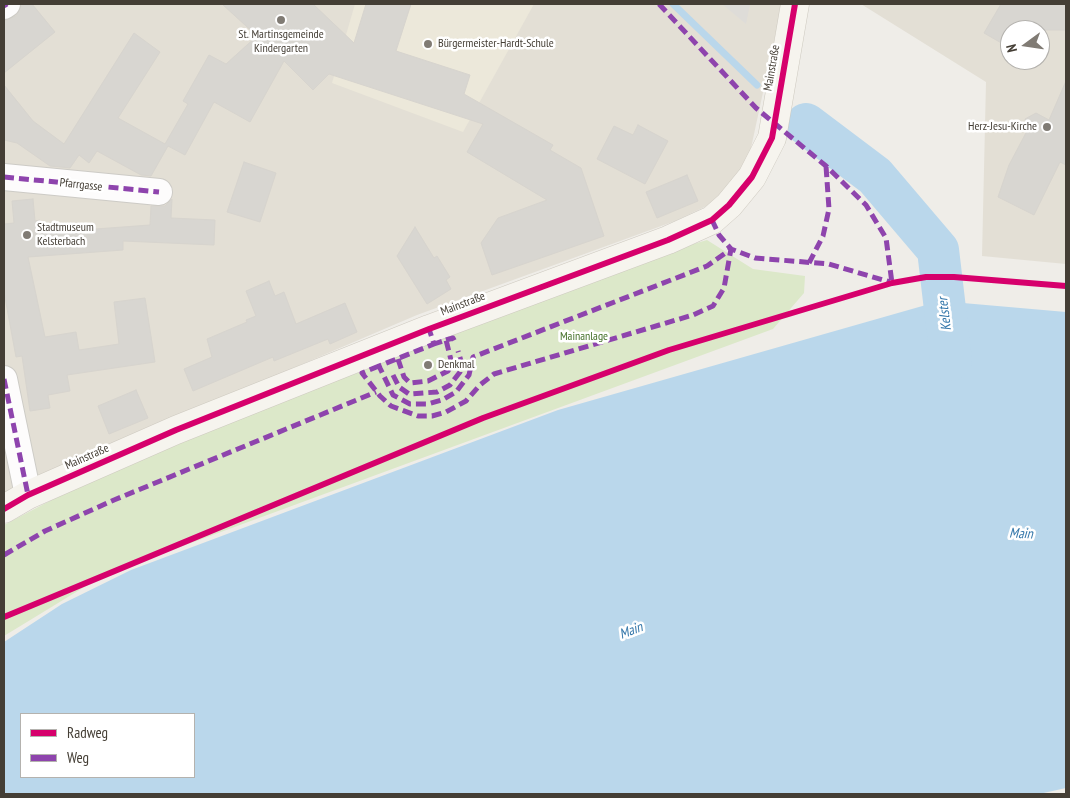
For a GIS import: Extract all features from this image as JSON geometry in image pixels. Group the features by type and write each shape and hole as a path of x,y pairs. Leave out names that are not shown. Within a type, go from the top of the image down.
{"street":[{"name":"Mainstraße","path":"4,509 28,495 176,430 429,329 668,240 712,220 729,205 752,177 772,138 795,4"},
{"name":"Pfarrgasse","path":"4,177 159,192"},
{"path":"4,380 28,495"}],"shaded area":[{"path":"4,4 782,4 748,162 715,202 675,221 417,315 50,472 4,498"},
{"name":"Bürgermeister-Hardt-Schule","path":"355,4 534,4 463,132 332,83"},
{"path":"722,4 750,4 746,24"},
{"path":"861,4 1066,4 1066,264 982,256 986,82"}],"green space":[{"name":"Mainanlage","path":"707,240 753,269 805,276 804,293 773,329 104,575 4,636 4,525 181,432 580,277"}],"water":[{"name":"Main","path":"940,301 1066,312 1066,788 1039,794 4,794 4,642 62,604 131,570 558,410"}],"building":[{"path":"22,4 32,4 55,32 4,73 4,21 16,16"},
{"path":"222,4 313,4 354,43 366,4 411,4 396,51 470,75 464,94 553,145 550,150 581,168 604,236 492,275 481,243 498,218 547,200 467,152 483,124 329,74 313,90 284,61 250,122 214,102 185,155 168,146 151,176 141,175 97,151 89,163 79,155 70,168 50,166 17,143 4,140 4,85 33,121 64,144 134,33 160,52 118,118 165,144 188,104 183,101 209,55 226,64 257,36"},
{"path":"1001,4 1066,4 1066,30 1050,30 1050,20 1000,20 1000,42 984,33"},
{"path":"1066,81 1066,165 1060,162 1034,215 998,197 1009,165 1028,129 1025,119 1036,113 1049,120"},
{"path":"638,125 668,141 645,184 597,159 614,126 633,135"},
{"path":"244,162 276,173 260,222 227,212"},
{"path":"687,175 698,201 657,218 646,192"},
{"path":"33,199 35,221 40,220 42,230 82,226 82,230 150,225 151,206 165,206 172,199 171,218 215,220 214,245 123,241 123,250 28,257 45,337 76,332 79,350 119,344 114,302 145,298 155,362 67,375 70,391 48,395 50,408 30,411 22,356 16,357 4,292 4,224 14,223 12,201"},
{"path":"415,227 434,258 437,256 450,277 446,280 451,289 427,304 397,256"},
{"path":"269,281 275,296 284,292 296,324 345,303 357,332 330,344 328,339 274,361 273,357 193,391 184,369 212,357 207,339 247,322 246,320 256,316 246,291"},
{"path":"136,390 148,418 109,434 98,406"}],"waterway":[{"name":"Kelster","path":"673,4 757,85"},
{"name":"Kelster","path":"806,124 875,176 938,250 951,360"}],"marked path":[{"path":"659,4 756,108 826,166 866,205 886,238 892,283"},
{"path":"809,263 823,236 829,209 826,166"},
{"path":"4,177 159,192"},
{"path":"712,220 719,235 731,249 755,258 829,264 890,282"},
{"path":"379,366 362,373 380,396 391,406 418,416 432,416 446,412 466,401 480,385 494,374 693,315 713,306 724,288 731,249 707,266 473,357 469,375 456,392 442,400 428,404 410,404 393,395 379,366 434,344 429,329"},
{"path":"446,340 453,338 455,342"},
{"path":"398,359 404,377 410,383 428,381 448,371 452,364 446,340 434,344"},
{"path":"393,375 399,387 409,394 437,392 450,385 460,372 461,361 458,351"},
{"path":"4,379 28,495"},
{"path":"4,555 45,531 114,500 376,392"}],"cycle path":[{"path":"4,509 28,495 176,430 429,329 668,240 712,220 729,205 752,177 772,138 795,4"},
{"path":"4,617 483,418 669,350 892,283 926,277 954,277 1066,286"}],"place":[{"name":"St. Martinsgemeinde Kindergarten","path":"281,20"},
{"name":"Bürgermeister-Hardt-Schule","path":"428,44"},
{"name":"Herz-Jesu-Kirche","path":"1047,127"},
{"name":"Stadtmuseum Kelsterbach","path":"27,235"},
{"name":"Denkmal","path":"428,365"}]}
